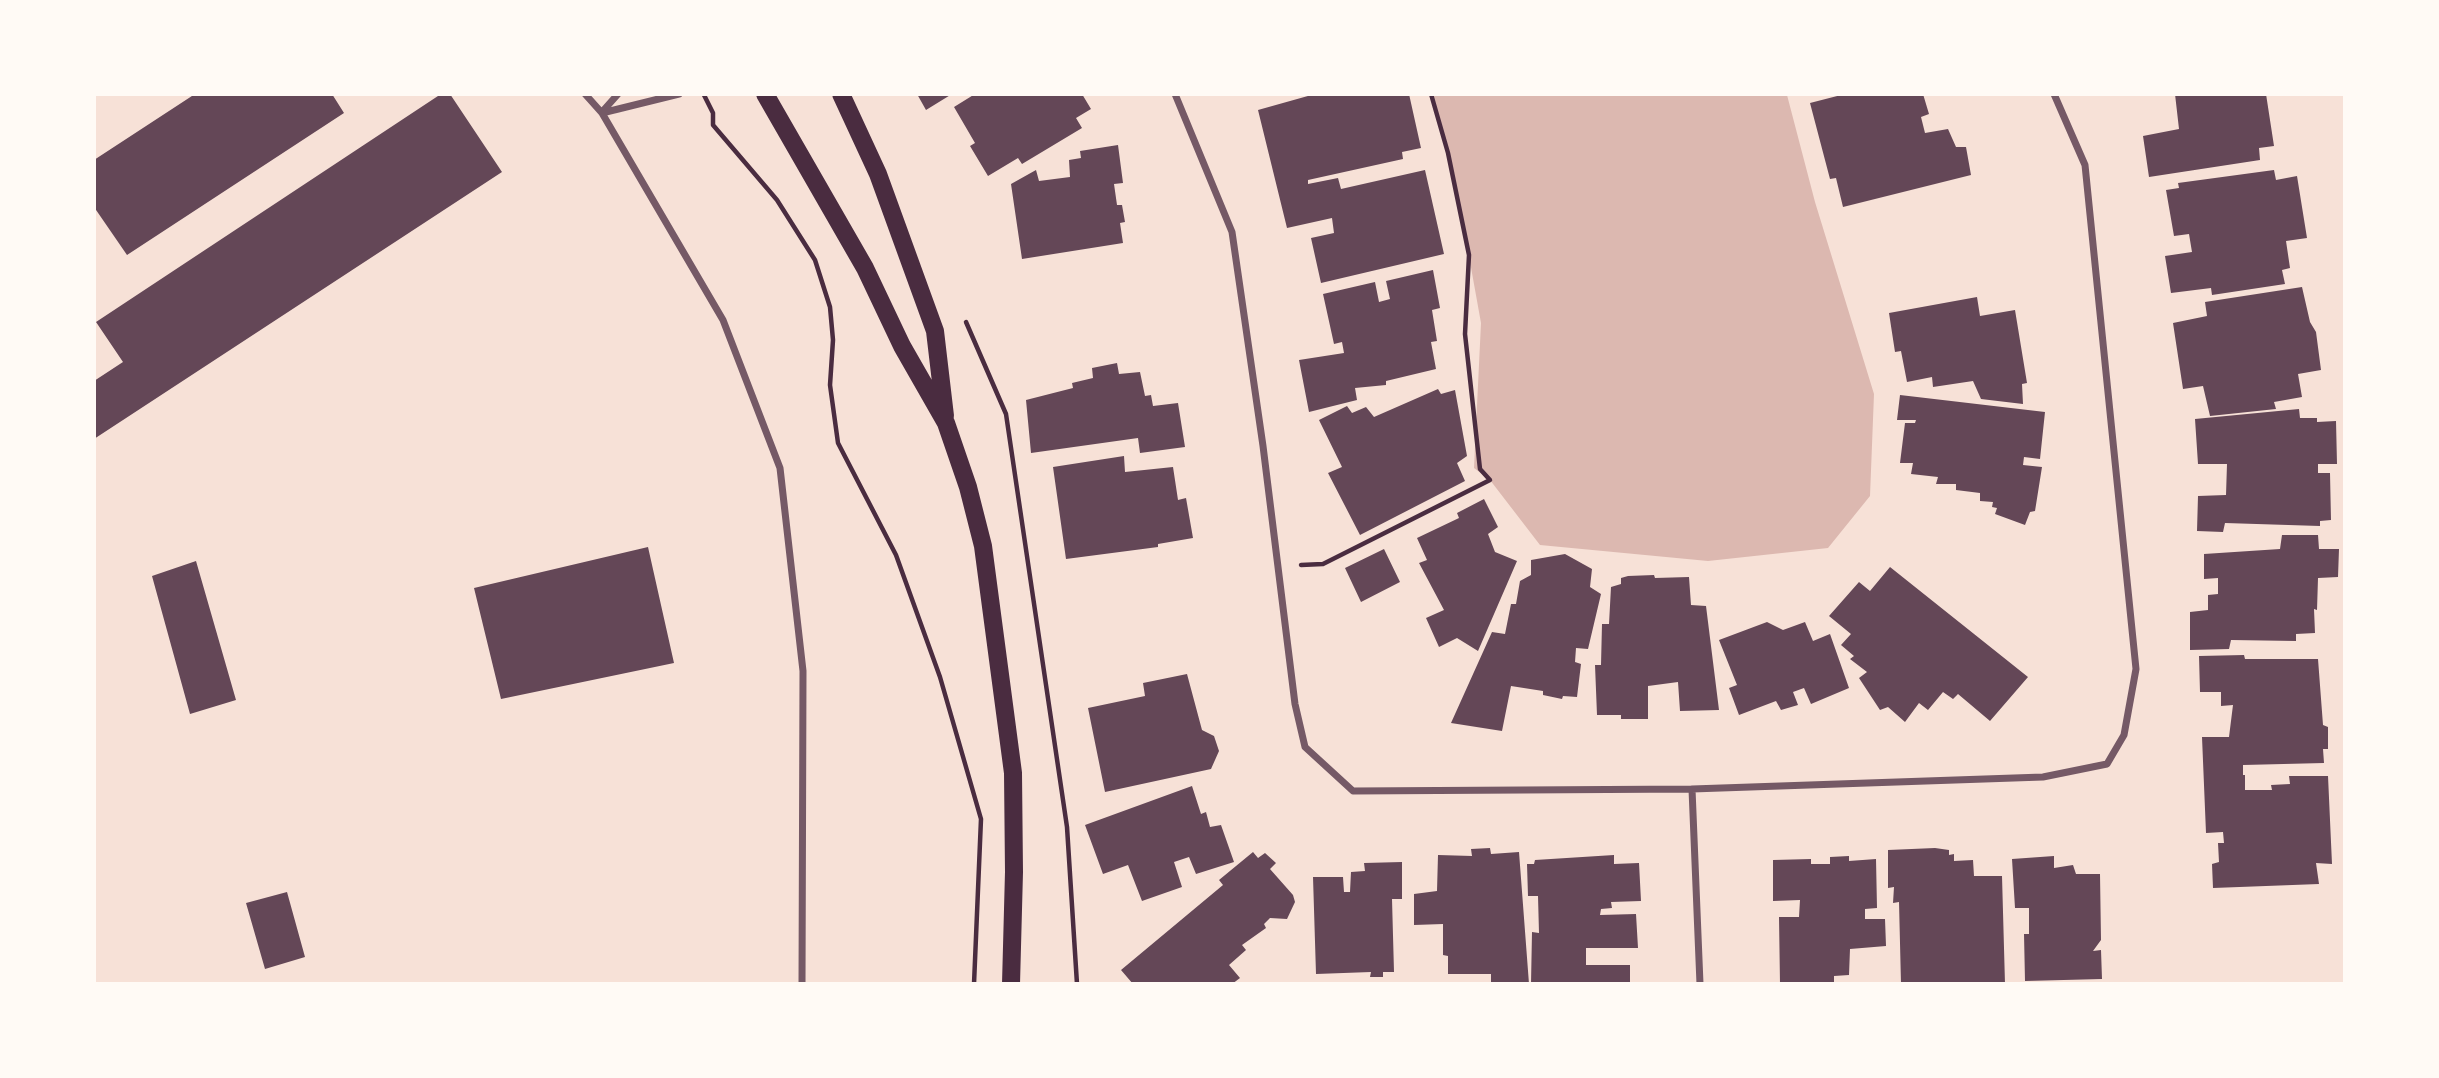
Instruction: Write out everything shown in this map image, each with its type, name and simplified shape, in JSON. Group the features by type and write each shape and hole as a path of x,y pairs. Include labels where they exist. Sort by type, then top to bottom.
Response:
{"main road":[{"path":"765,94 865,268 902,346 946,423 968,487 983,545 1013,773 1011,984"},
{"path":"841,94 878,174 935,331 946,423"}],"street":[{"path":"585,94 602,113 723,320 780,468 803,671 802,984"},
{"path":"602,113 618,94"},
{"path":"602,113 679,94"},
{"path":"1175,94 1232,232 1295,704 1305,747 1353,791 1692,789 2043,777 2107,764 2124,735 2136,669 2085,165 2054,94"},
{"path":"1692,789 1700,984"}],"path":[{"path":"703,94 713,113 713,125 777,200 815,260 830,307 833,340 830,386 838,443 896,555 940,677 981,819 974,984"},
{"path":"1278,567 1322,564 1490,480 1479,469 1465,334 1469,255 1448,153 1431,94"}],"shaded area":[{"path":"1431,95 1787,95 1815,202 1874,394 1870,496 1828,548 1708,561 1540,545 1490,480 1474,468 1481,323 1454,173"}],"building":[{"path":"195,94 332,94 344,113 127,255 94,207 94,160"},
{"path":"441,94 450,94 502,172 94,439 94,381 123,362 96,322"},
{"path":"917,94 952,94 926,110"},
{"path":"975,94 1082,94 1091,109 1076,118 1082,128 1022,164 1018,158 988,176 970,146 975,143 954,107"},
{"path":"1315,94 1409,94 1421,148 1402,152 1403,159 1308,180 1308,184 1338,178 1341,189 1425,170 1444,254 1321,283 1311,238 1334,233 1332,218 1287,228 1258,110"},
{"path":"1845,94 1923,94 1929,114 1921,117 1925,133 1948,129 1956,147 1966,147 1971,175 1843,207 1836,178 1830,179 1810,103"},
{"path":"2175,94 2266,94 2274,146 2259,148 2260,160 2149,177 2143,136 2179,129"},
{"path":"1118,145 1123,183 1114,184 1117,205 1122,205 1125,222 1120,223 1123,243 1022,259 1011,184 1036,170 1039,181 1070,177 1069,160 1081,158 1080,151"},
{"path":"2274,170 2276,180 2297,176 2307,238 2286,241 2290,268 2282,270 2285,284 2212,295 2211,288 2171,293 2165,256 2192,252 2189,234 2174,236 2166,190 2179,188 2178,183"},
{"path":"1433,270 1440,308 1432,310 1437,341 1431,342 1436,369 1386,381 1386,385 1355,388 1357,400 1309,412 1299,360 1344,353 1342,342 1334,344 1323,294 1375,282 1379,302 1390,299 1386,281"},
{"path":"2302,287 2310,322 2316,332 2321,370 2298,374 2302,397 2274,402 2276,409 2210,416 2203,386 2183,389 2173,323 2207,316 2205,302"},
{"path":"1977,297 1980,316 2015,310 2027,383 2022,384 2023,404 1981,399 1973,381 1933,387 1932,377 1907,382 1901,351 1895,352 1889,313"},
{"path":"1117,363 1119,374 1140,372 1145,396 1151,395 1153,406 1178,403 1185,447 1140,453 1138,438 1031,453 1026,400 1073,388 1072,383 1093,378 1092,368"},
{"path":"1438,389 1441,394 1455,390 1467,456 1457,463 1465,481 1360,535 1328,473 1342,467 1319,420 1347,406 1352,413 1366,407 1374,417"},
{"path":"1900,395 2045,412 2040,459 2024,457 2023,465 2042,467 2035,511 2030,512 2025,525 1995,514 1997,508 1992,507 1993,502 1980,501 1980,493 1956,490 1956,484 1936,484 1938,477 1911,474 1913,463 1900,463 1905,423 1915,423 1916,420 1897,420"},
{"path":"2299,409 2300,418 2317,418 2317,422 2336,421 2337,464 2318,464 2318,473 2330,473 2331,520 2320,521 2320,526 2225,523 2223,532 2197,531 2198,496 2226,495 2227,464 2198,464 2195,419"},
{"path":"1124,456 1125,472 1173,467 1178,500 1186,498 1193,538 1158,544 1158,547 1066,559 1053,467"},
{"path":"1484,499 1498,527 1488,534 1495,552 1517,561 1478,651 1457,638 1439,647 1426,618 1444,610 1419,563 1427,560 1417,538 1459,518 1457,513"},
{"path":"2282,535 2318,535 2319,549 2339,549 2338,577 2318,578 2317,610 2314,609 2315,633 2296,634 2296,641 2231,640 2229,649 2190,650 2190,612 2208,610 2208,595 2218,594 2218,578 2204,579 2204,554 2280,549"},
{"path":"648,547 674,663 501,699 474,588"},
{"path":"1384,549 1400,582 1361,602 1345,568"},
{"path":"1565,554 1592,569 1590,587 1601,594 1588,649 1576,648 1575,662 1581,664 1577,697 1563,696 1562,699 1543,695 1543,691 1511,686 1502,731 1451,723 1492,632 1505,634 1511,604 1516,604 1520,581 1531,575 1531,560"},
{"path":"196,561 236,700 190,714 152,576"},
{"path":"1890,567 2028,677 1990,721 1958,694 1953,699 1943,692 1928,710 1919,703 1905,722 1888,707 1880,710 1859,678 1867,672 1850,659 1854,656 1841,645 1851,634 1829,616 1859,582 1870,591"},
{"path":"1654,575 1655,578 1689,577 1691,605 1706,606 1719,710 1680,711 1678,682 1648,686 1648,719 1621,719 1621,715 1597,715 1595,665 1601,665 1602,624 1609,624 1611,587 1621,584 1621,578 1628,576"},
{"path":"1767,622 1783,630 1805,622 1813,641 1830,634 1849,688 1811,704 1804,688 1793,692 1798,705 1781,710 1776,701 1739,715 1729,688 1737,685 1719,640"},
{"path":"2244,655 2245,659 2318,659 2323,725 2328,727 2328,749 2323,749 2324,763 2243,765 2243,775 2245,790 2272,790 2271,785 2290,784 2289,776 2328,776 2332,864 2316,863 2319,884 2213,888 2212,864 2219,862 2218,843 2224,843 2223,832 2206,833 2202,737 2229,737 2233,705 2221,706 2221,692 2200,692 2199,656"},
{"path":"1187,674 1202,730 1214,736 1219,751 1211,769 1105,792 1088,708 1145,696 1143,683"},
{"path":"1192,786 1201,814 1206,812 1210,827 1221,825 1234,862 1196,874 1189,857 1174,862 1182,887 1142,901 1128,865 1103,874 1085,825"},
{"path":"1490,848 1491,854 1519,852 1529,984 1491,984 1491,974 1448,974 1448,956 1443,955 1443,924 1414,925 1414,894 1437,891 1438,855 1472,856 1471,849"},
{"path":"1888,850 1949,850 1949,855 1954,854 1954,861 1973,860 1974,876 2002,876 2005,984 1901,984 1899,902 1893,903 1894,887 1888,888"},
{"path":"1253,852 1258,858 1265,853 1276,863 1270,869 1293,895 1295,902 1287,919 1270,918 1264,924 1266,928 1242,945 1246,950 1229,965 1240,978 1232,984 1133,984 1121,970 1223,885 1219,880"},
{"path":"1614,855 1614,864 1639,863 1641,901 1611,902 1612,908 1601,909 1600,915 1636,914 1638,948 1586,948 1586,965 1630,965 1630,984 1531,984 1532,932 1539,933 1538,896 1528,896 1527,864 1534,864 1535,860"},
{"path":"1849,856 1849,861 1876,859 1877,908 1865,909 1865,919 1885,919 1886,946 1850,949 1849,975 1834,976 1834,984 1780,984 1779,917 1799,917 1800,900 1773,901 1773,860 1811,859 1811,864 1830,864 1830,857"},
{"path":"2054,856 2054,868 2073,865 2076,874 2100,874 2101,940 2093,951 2101,950 2102,979 2025,981 2024,934 2029,934 2029,908 2015,908 2012,859"},
{"path":"1402,862 1402,899 1392,899 1394,972 1383,972 1383,977 1370,977 1371,972 1316,974 1313,877 1343,877 1344,892 1350,892 1351,872 1365,871 1364,863"},
{"path":"287,892 305,957 265,969 246,903"}]}
